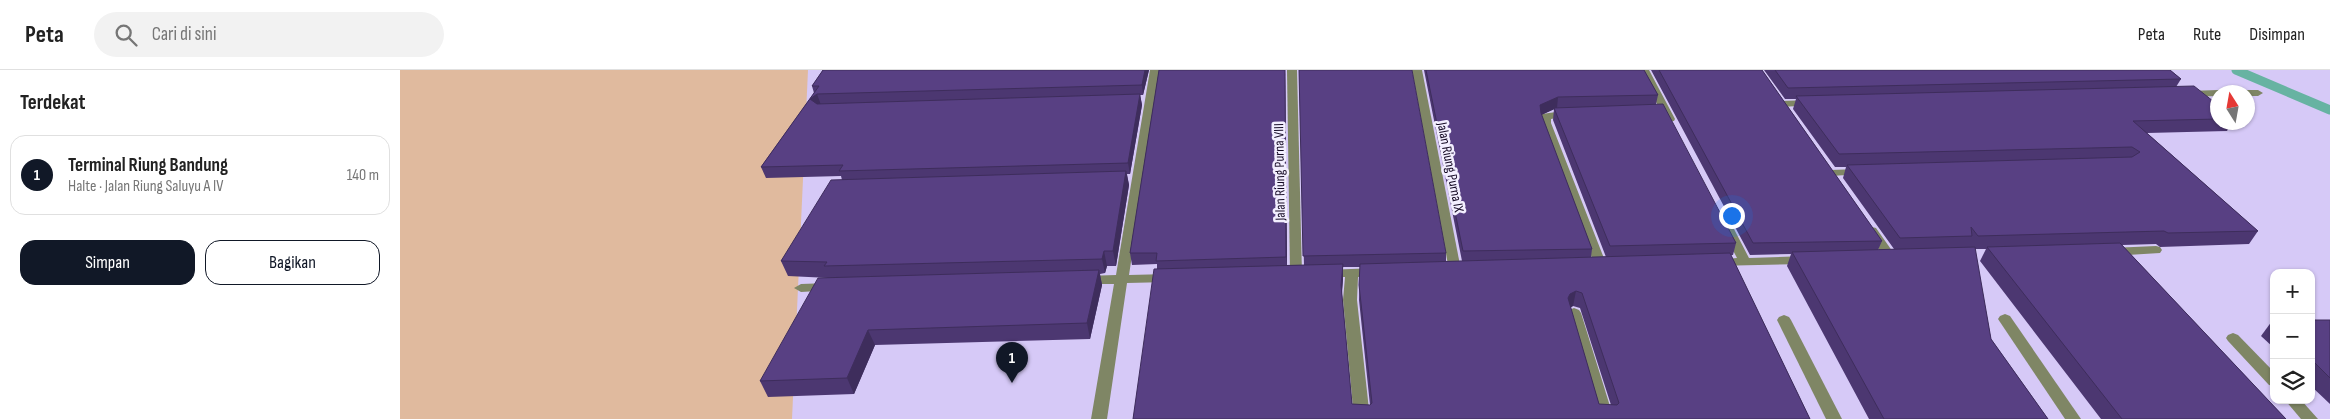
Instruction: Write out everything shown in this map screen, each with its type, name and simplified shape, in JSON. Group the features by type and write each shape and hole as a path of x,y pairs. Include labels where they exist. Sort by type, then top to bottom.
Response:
{"street":[{"path":"1100,414 1121,280 1132,179 1145,100 1155,70"},
{"name":"Jalan Riung Purna VIII","path":"1292,70 1300,274 1352,276"},
{"name":"Jalan Riung Purna IX","path":"1417,70 1456,270"},
{"path":"1644,70 1661,111 1674,127"},
{"path":"2178,94 2210,94"},
{"path":"1792,119 1778,100 1820,103"},
{"path":"1577,113 1550,114 1546,116 1546,123 1606,266 1583,266"},
{"path":"1830,173 1870,172"},
{"path":"1863,219 1896,258 1872,258"},
{"path":"1723,220 1745,262"},
{"path":"2097,252 2156,250"},
{"path":"1706,263 1823,260"},
{"path":"1362,419 1350,300 1352,276 1390,272"},
{"path":"1071,281 1179,278"},
{"path":"801,288 841,286"},
{"path":"1574,313 1606,419"},
{"path":"2004,319 2073,419"},
{"path":"1784,320 1834,419"},
{"path":"2233,338 2270,377"},
{"path":"2296,404 2310,419"}],"shaded area":[{"path":"400,70 808,70 792,419 400,419"}],"building":[{"path":"823,70 1145,70 1142,85 817,94 810,99 817,104 1140,94 1128,163 839,171 843,165 761,167 819,86 812,86"},
{"path":"1159,70 1285,70 1286,257 1156,261 1157,253 1130,253"},
{"path":"1299,70 1412,70 1446,253 1303,256"},
{"path":"1426,70 1644,70 1658,95 1558,97 1540,105 1541,113 1592,249 1463,251"},
{"path":"1659,70 1762,70 1882,241 1753,243"},
{"path":"1775,70 2170,70 2181,79 1788,88"},
{"path":"2194,86 2210,99 2210,119 2133,121 2258,231 2168,233 2164,231 1978,236 1971,227 1972,236 1900,238 1847,165 2132,157 2140,152 2132,147 1839,154 1796,96"},
{"path":"1663,104 1736,243 1610,246 1554,108"},
{"path":"1126,171 1113,251 1104,251 1102,259 824,266 827,262 781,261 831,180"},
{"path":"2120,243 2286,419 2122,419 1987,247"},
{"path":"1975,247 1991,339 2048,419 1884,419 1792,252"},
{"path":"1730,253 1810,419 1133,419 1154,269 1343,264 1341,285 1352,404 1370,405 1372,403 1359,285 1360,264","holes":["1576,291 1582,293 1619,403 1617,405 1599,404 1568,298 1570,294"]},
{"path":"1099,270 1087,323 868,330 847,378 760,381 818,278"},
{"path":"2315,320 2330,320 2330,378 2315,363"}],"waterway":[{"path":"2236,70 2330,110"}],"place":[{"name":"Terminal Riung Bandung","path":"1012,383"}]}
